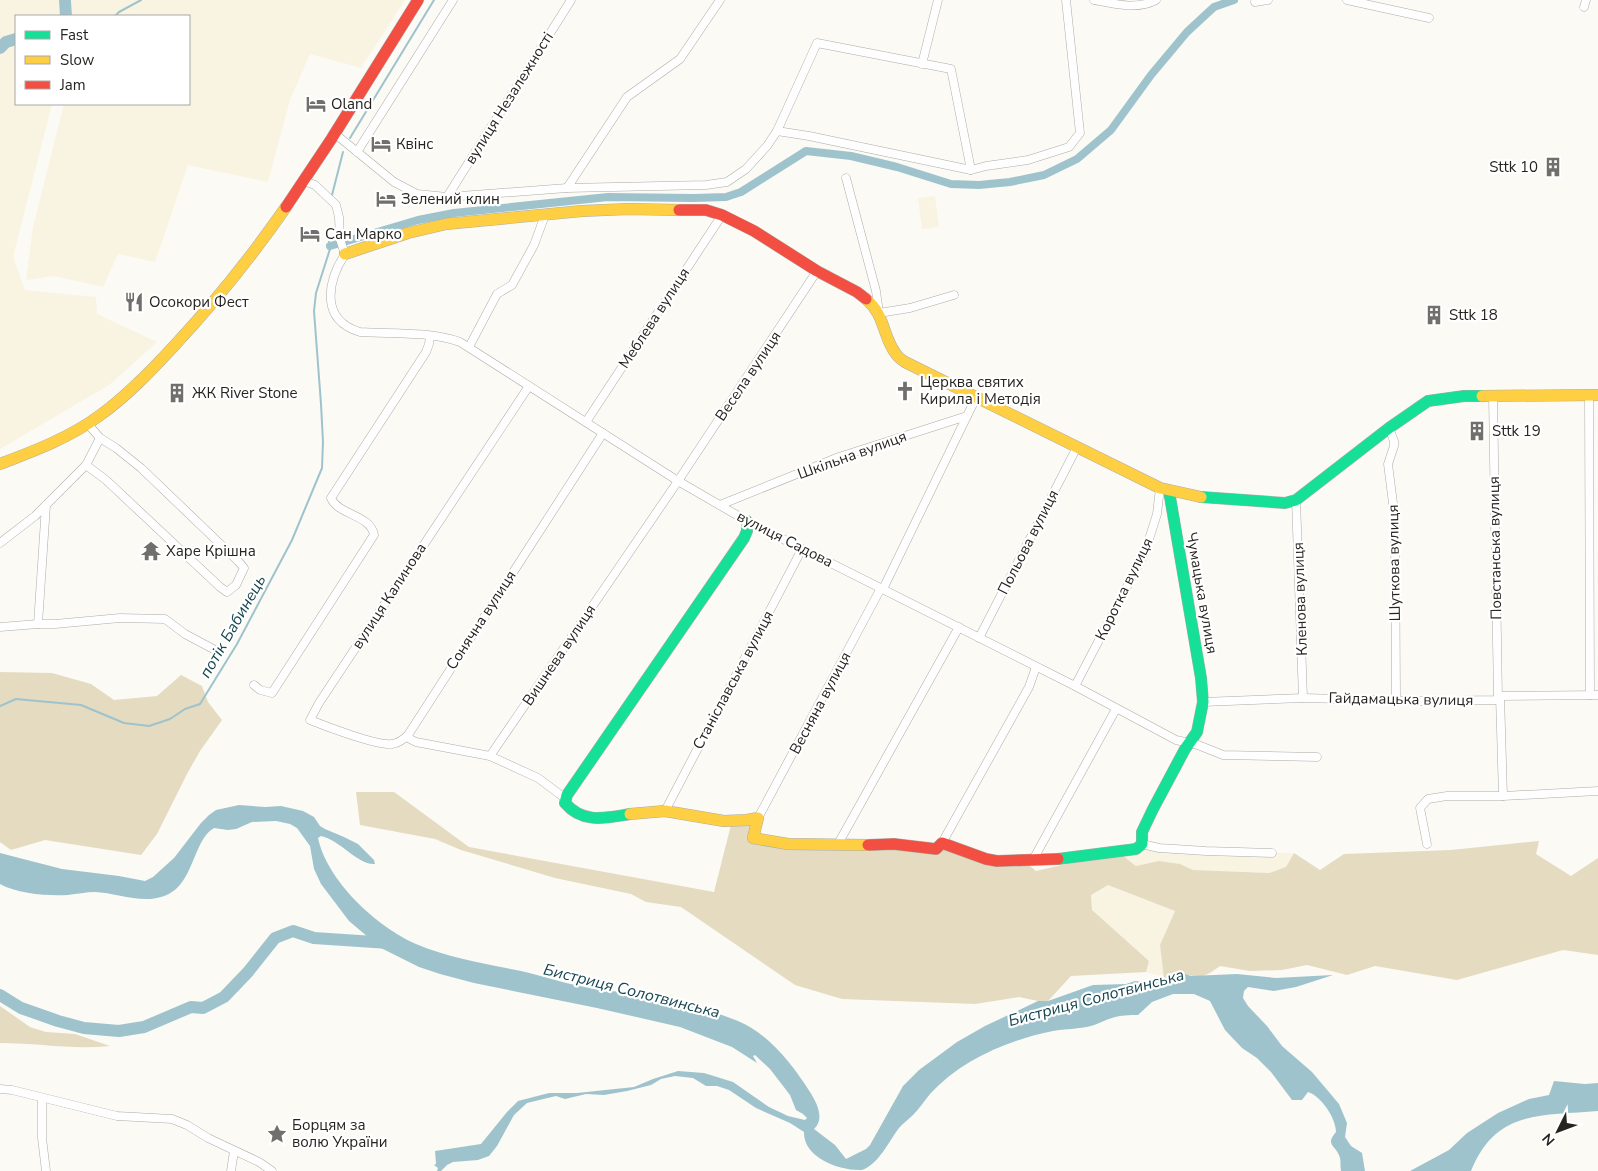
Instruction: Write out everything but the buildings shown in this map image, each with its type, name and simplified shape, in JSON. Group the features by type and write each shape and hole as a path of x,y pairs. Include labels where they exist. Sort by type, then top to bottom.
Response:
{"street":[{"path":"0,464 47,446 87,423 132,390 186,334 232,280 304,182 418,0"},
{"path":"357,152 453,0"},
{"name":"вулиця Незалежності","path":"447,197 571,0"},
{"path":"566,188 627,97 680,59 720,0"},
{"path":"922,64 938,0"},
{"path":"777,131 970,170 1028,160 1069,147 1080,133 1066,0"},
{"path":"1094,0 1114,4 1143,5 1156,0"},
{"path":"1255,2 1268,0"},
{"path":"1347,0 1428,18"},
{"path":"334,133 394,182 417,194 447,197 566,188 727,182 746,169 767,146 777,131 817,43 950,69 970,170"},
{"path":"846,178 876,291 879,313 896,354 905,362 976,398 1164,489 1197,497 1285,503 1296,500 1389,428 1428,401 1457,397 1594,395 1594,695"},
{"path":"304,182 315,185 336,205 339,216 340,239 344,251 446,224 582,211 628,209 706,210 722,215 754,231 817,271 857,292 872,304 879,313"},
{"path":"469,347 497,294 512,285 534,245 545,215"},
{"name":"Меблева вулиця","path":"586,422 722,215"},
{"name":"вулиця Садова","path":"344,251 337,266 330,293 332,307 338,321 351,330 447,338 469,347 678,480 747,521 1075,686 1176,740 1223,755 1317,757"},
{"name":"Весела вулиця","path":"678,480 817,271"},
{"path":"879,313 910,308 954,295"},
{"path":"254,685 260,690 272,693 374,535 372,528 336,504 332,498 426,352 430,336"},
{"name":"вулиця Калинова","path":"408,735 400,742 390,745 363,739 310,720 319,703 529,386"},
{"name":"Повстанська вулиця","path":"1492,396 1503,796"},
{"path":"967,416 976,398"},
{"name":"Шкільна вулиця","path":"720,505 839,457 967,416"},
{"name":"Весняна вулиця","path":"758,818 882,589 967,416"},
{"path":"86,465 106,480 220,587 227,592 236,585 244,568 238,561 141,468 100,438 87,423"},
{"name":"Шуткова вулиця","path":"1389,428 1394,441 1388,464 1395,519 1396,700"},
{"name":"Сонячна вулиця","path":"408,735 603,433"},
{"path":"0,544 35,516 86,465 100,438"},
{"name":"Польова вулиця","path":"980,638 1077,447"},
{"name":"Вишнева вулиця","path":"490,756 678,480"},
{"name":"Коротка вулиця","path":"1075,686 1145,552 1164,489"},
{"name":"Чумацька вулиця","path":"1142,844 1142,832 1153,809 1189,743 1195,738 1203,702 1190,603 1164,489"},
{"name":"Кленова вулиця","path":"1296,500 1303,698"},
{"path":"38,624 46,505"},
{"path":"747,521 747,531 744,538 567,795 565,803 568,809 579,814 601,819 636,813 657,814 665,811 732,821 748,821 758,818"},
{"name":"Станіславська вулиця","path":"665,811 802,549"},
{"path":"0,627 120,618 166,619 185,634 215,650"},
{"path":"838,844 959,627"},
{"path":"758,818 753,838 788,844 838,844 854,846 894,844 936,849 942,843 1029,687 1036,667"},
{"name":"Гайдамацька вулиця","path":"1203,702 1303,698 1396,700 1594,695"},
{"path":"1034,858 1116,709"},
{"path":"408,735 410,740 416,742 490,756 538,778 562,796 567,795"},
{"path":"1427,844 1420,808 1428,799 1446,796 1503,796 1598,791"},
{"path":"942,843 986,859 1024,861 1034,858 1071,858 1118,852 1136,849 1142,844 1159,848 1197,851 1272,853"},
{"path":"0,1090 12,1090 117,1116 172,1119 259,1162 272,1171"},
{"path":"42,1098 42,1130 46,1171"},
{"path":"232,1171 234,1151"}],"shaded area":[{"path":"0,0 62,0 62,15 15,15 15,105 52,105 13,257 25,290 96,297 97,314 157,342 109,385 0,449"},
{"path":"72,0 405,0 361,68 310,54 290,100 268,182 188,165 155,262 118,254 103,287 54,276 26,280 33,227 64,105 190,105 190,15 72,15"},
{"path":"935,196 939,227 922,229 918,198"},
{"path":"0,672 52,673 91,684 114,700 157,696 181,675 202,686 208,702 222,720 200,751 157,834 141,855 45,840 11,850 0,842"},
{"path":"356,792 394,792 469,847 714,892 732,821 758,818 753,838 909,845 942,843 986,859 1024,861 1036,871 1118,852 1136,866 1159,861 1180,864 1193,870 1269,873 1286,867 1294,853 1320,870 1344,854 1451,850 1539,841 1536,854 1571,876 1598,858 1598,955 1563,950 1457,980 1375,966 1347,975 1307,965 1282,970 1250,971 1220,966 1210,973 1201,976 1192,976 1180,972 1164,979 1160,945 1175,911 1108,885 1091,895 1092,910 1149,961 1146,972 1071,976 1048,1001 1019,997 975,1004 842,999 795,985 681,907 646,902 631,894 555,878 461,850 435,839 360,825"},
{"path":"1142,844 1294,853 1286,867 1269,873 1193,870 1180,864 1159,861 1136,866 1118,852"},
{"path":"1108,885 1175,911 1160,945 1164,977 1146,972 1149,961 1092,910 1091,895"},
{"path":"0,1006 30,1027 46,1032 75,1034 110,1046 82,1047 0,1043"}],"water":[{"path":"239,805 281,806 303,811 314,817 320,826 325,829 358,844 374,860 375,864 362,861 328,838 321,836 318,838 323,854 332,870 356,901 386,926 416,944 454,957 576,985 663,997 721,1015 749,1027 770,1042 796,1071 810,1092 819,1111 819,1121 814,1129 835,1145 846,1159 870,1145 903,1086 919,1070 957,1042 985,1026 1038,1001 1048,1001 1093,985 1126,984 1135,981 1155,983 1180,972 1191,976 1237,974 1276,978 1333,975 1296,987 1274,991 1248,987 1244,991 1243,998 1282,1046 1312,1072 1339,1104 1347,1123 1345,1137 1351,1146 1362,1153 1365,1171 1341,1171 1340,1158 1331,1143 1336,1132 1335,1126 1331,1114 1318,1098 1308,1092 1302,1100 1292,1100 1271,1072 1257,1058 1242,1048 1225,1030 1210,1001 1194,994 1173,994 1152,1002 1138,1015 1119,1016 1091,1026 1036,1035 1002,1046 971,1061 942,1082 930,1094 915,1113 899,1128 879,1158 862,1170 843,1168 824,1161 809,1149 805,1141 804,1132 790,1123 756,1108 729,1090 717,1086 706,1086 693,1078 675,1076 627,1091 604,1095 586,1094 565,1099 556,1096 527,1103 514,1115 497,1146 489,1156 478,1160 453,1162 441,1171 437,1171 438,1168 434,1165 436,1164 435,1151 481,1144 518,1101 549,1093 577,1093 634,1087 678,1071 704,1073 733,1082 769,1107 788,1116 805,1120 807,1118 796,1110 790,1095 770,1069 755,1055 753,1056 757,1063 732,1047 680,1027 440,974 419,967 381,948 349,921 321,884 314,869 310,846 297,828 290,824 276,821 252,822 236,829 214,828 203,839 182,882 167,895 157,898 136,898 95,892 42,895 15,890 0,884 0,853 62,869 145,881 153,877 174,858 209,815 216,810"},
{"path":"1554,1081 1585,1084 1598,1083 1598,1111 1540,1116 1507,1126 1494,1136 1481,1151 1471,1171 1410,1171 1449,1150 1467,1133 1498,1113 1529,1099 1549,1095"}],"waterway":[{"path":"65,0 66,15"},
{"path":"116,15 141,0"},
{"name":"потік Бабинець","path":"350,138 434,0"},
{"path":"330,246 418,220 454,213 608,197 726,197 741,192 806,151 851,156 897,167 951,184 979,185 1010,182 1044,175 1077,159 1111,130 1151,75 1187,32 1214,7 1234,0"},
{"path":"0,48 6,42 15,39"},
{"name":"потік Бабинець","path":"332,195 343,152"},
{"name":"потік Бабинець","path":"0,706 16,699 81,705 124,723 149,726 170,719 185,709 200,704 237,644 292,540 322,468 323,442 314,311 316,293 330,249 329,240"},
{"name":"Бистриця Солотвинська","path":"0,995 21,1008 58,1021 84,1028 119,1031 144,1027 191,1007 203,1008 224,997 248,972 275,938 293,931 314,938 389,943"}],"traffic: fast":[{"path":"1201,497 1285,503 1296,500 1389,428 1428,401 1464,396 1482,396"},
{"path":"1058,859 1136,849 1142,844 1142,832 1153,809 1185,749 1197,732 1203,702 1201,678 1169,491"},
{"path":"630,814 603,818 587,817 572,810 565,803 567,795 744,538 747,531 747,521"}],"traffic: slow":[{"path":"0,464 76,431 99,416 129,392 148,374 218,296 286,207"},
{"path":"345,254 408,233 446,224 582,211 628,209 679,210"},
{"path":"866,299 881,319 892,347 905,362 1160,488 1201,497"},
{"path":"1482,396 1598,395"},
{"path":"630,814 665,811 724,821 758,818 753,838 788,844 868,845"}],"traffic: jam":[{"path":"286,207 332,138 418,0"},
{"path":"679,210 706,210 722,215 754,231 866,299"},
{"path":"868,845 894,844 936,849 942,843 986,859 997,861 1058,859"}],"place":[{"name":"Oland","path":"316,104"},
{"name":"Квінс","path":"381,144"},
{"name":"Sttk 10","path":"1553,167"},
{"name":"Зелений клин","path":"386,199"},
{"name":"Сан Марко","path":"310,234"},
{"name":"Осокори Фест","path":"134,302"},
{"name":"Sttk 18","path":"1434,315"},
{"name":"Церква святих Кирила і Методія","path":"905,391"},
{"name":"ЖК River Stone","path":"177,393"},
{"name":"Sttk 19","path":"1477,431"},
{"name":"Харе Крішна","path":"151,551"},
{"name":"Борцям за волю України","path":"277,1134"}]}
